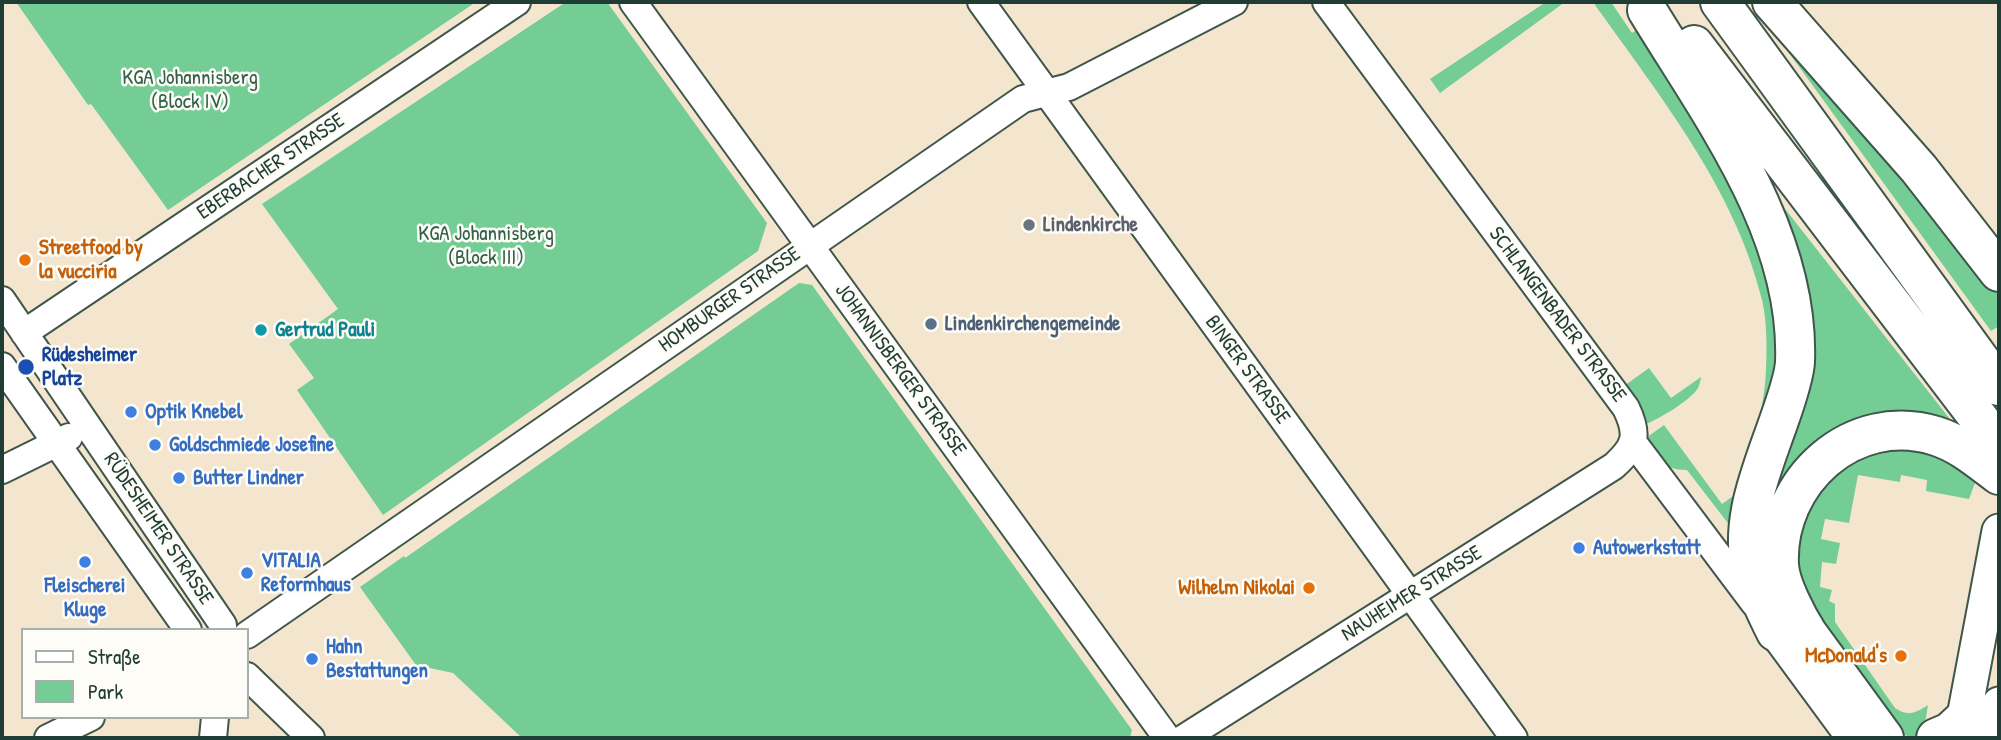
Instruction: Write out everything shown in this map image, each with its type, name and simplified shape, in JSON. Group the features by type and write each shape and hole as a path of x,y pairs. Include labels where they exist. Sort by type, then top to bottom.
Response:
{"highway":[{"path":"1720,2 1983,384 1999,445"},
{"path":"1772,2 1984,243 1999,272"},
{"path":"1654,6 1983,384"},
{"path":"1654,6 1758,199 1775,239 1788,285 1795,365 1780,418 1753,493 1747,537 1752,575 1776,632"},
{"path":"1878,737 1797,617 1779,568 1780,540 1794,499 1820,462 1850,442 1899,430 1934,435 1961,446 1999,475"}],"main road":[{"path":"1963,733 1999,531"},
{"path":"1776,632 1878,737"},
{"path":"1963,733 1999,704"}],"street":[{"name":"EBERBACHER STRASSE","path":"24,333 517,2"},
{"name":"JOHANNISBERGER STRASSE","path":"633,2 1167,738"},
{"name":"BINGER STRASSE","path":"981,2 1514,738"},
{"name":"HOMBURGER STRASSE","path":"248,634 1023,99 1069,87 1234,2"},
{"name":"SCHLANGENBADER STRASSE","path":"1326,2 1626,408 1635,432 1633,442 1776,632"},
{"name":"RÜDESHEIMER STRASSE","path":"2,300 223,628"},
{"name":"RÜDESHEIMER STRASSE","path":"2,366 187,628"},
{"path":"2,470 90,429"},
{"name":"NAUHEIMER STRASSE","path":"1184,738 1614,466 1626,455 1633,442"},
{"path":"248,677 311,738"},
{"path":"48,738 87,719"},
{"path":"213,738 215,719"}],"green space":[{"name":"KGA Johannisberg (Block IV)","path":"16,2 476,2 168,210 91,104 88,105"},
{"name":"KGA Johannisberg (Block III)","path":"566,2 607,2 767,223 758,251 383,515 297,390 314,378 289,344 338,309 262,204"},
{"path":"1546,2 1565,2 1440,93 1430,79"},
{"path":"1593,2 1611,2 1632,33 1644,25 1702,117 1785,307 1745,566 1726,545 1737,535 1687,470 1671,468 1662,462 1646,438 1664,425 1722,504 1743,489 1765,384 1766,334 1762,300 1750,259 1714,181 1668,107"},
{"path":"1752,2 1756,2 1999,287 1999,326 1991,331"},
{"path":"1764,189 1782,205 1953,423 1878,420 1775,520 1769,479 1786,419"},
{"path":"799,283 812,285 1132,730 1130,738 522,738 453,673 416,665 360,587"},
{"path":"1649,368 1671,398 1701,377 1698,388 1689,398 1646,424 1641,409 1624,386"},
{"path":"1895,441 1979,472 1969,499 1926,491 1927,480 1901,475 1900,482 1858,475 1849,523 1825,519 1821,539 1840,543 1836,564 1822,562 1820,587 1832,590 1829,601 1835,604 1835,622 1895,708 1912,713 1928,705 1923,736 1911,737 1897,733 1800,595 1794,532 1831,467"}],"place":[{"name":"Lindenkirche","path":"1029,225"},
{"name":"Streetfood by la vucciria","path":"25,260"},
{"name":"Lindenkirchengemeinde","path":"931,324"},
{"name":"Gertrud Pauli","path":"261,330"},
{"name":"Rüdesheimer Platz","path":"26,367"},
{"name":"Optik Knebel","path":"131,412"},
{"name":"Goldschmiede Josefine","path":"155,445"},
{"name":"Butter Lindner","path":"179,478"},
{"name":"Autowerkstatt","path":"1579,548"},
{"name":"Fleischerei Kluge","path":"85,562"},
{"name":"VITALIA Reformhaus","path":"247,573"},
{"name":"Wilhelm Nikolai","path":"1309,588"},
{"name":"McDonald's","path":"1901,656"},
{"name":"Hahn Bestattungen","path":"312,659"}]}
